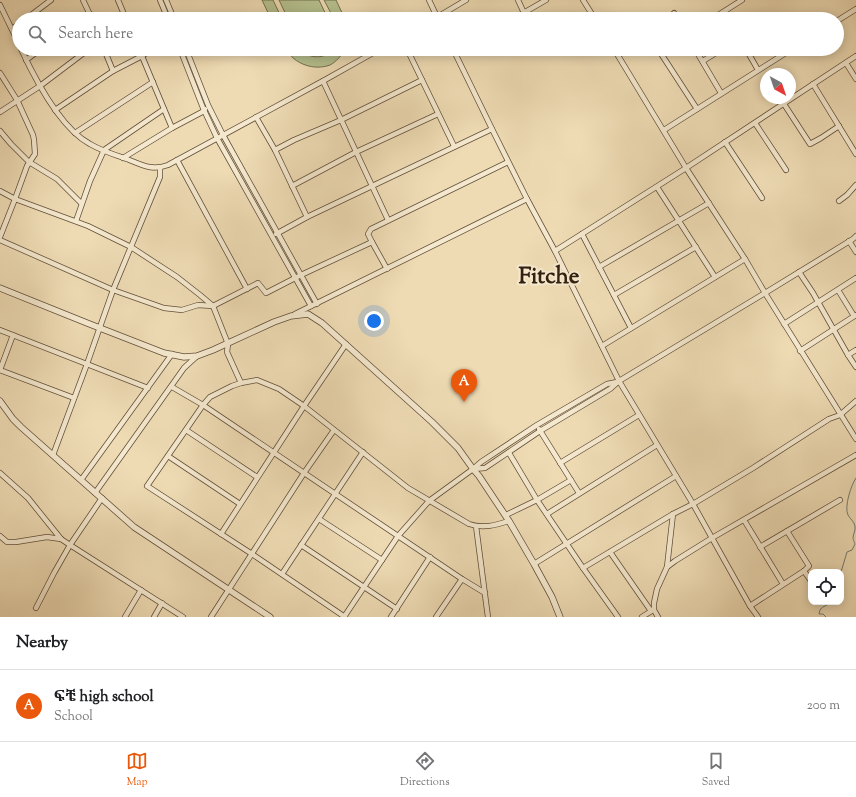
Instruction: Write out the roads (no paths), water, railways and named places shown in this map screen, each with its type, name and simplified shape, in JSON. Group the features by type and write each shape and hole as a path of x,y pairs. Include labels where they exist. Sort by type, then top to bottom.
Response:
{"street":[{"path":"35,12 51,0"},
{"path":"84,0 89,12"},
{"path":"118,0 123,12"},
{"path":"160,0 165,12"},
{"path":"166,0 171,12"},
{"path":"428,0 433,12"},
{"path":"446,12 466,0"},
{"path":"518,0 524,12"},
{"path":"526,12 546,0"},
{"path":"583,0 591,12"},
{"path":"723,12 742,0"},
{"path":"0,5 12,30"},
{"path":"844,17 856,9"},
{"path":"24,56 55,110 75,133 90,144 152,168 160,168 177,160 368,56"},
{"path":"26,60 31,56"},
{"path":"0,112 40,86 80,56"},
{"path":"107,56 113,71"},
{"path":"55,110 113,71 142,56 172,128"},
{"path":"183,56 204,111 217,138 311,306"},
{"path":"189,56 208,105 223,135 317,304"},
{"path":"410,56 454,146"},
{"path":"456,56 508,162 555,251 619,381 693,504 750,606 758,617"},
{"path":"619,56 686,168 745,258 800,351 856,439"},
{"path":"663,56 697,109"},
{"path":"699,56 721,93"},
{"path":"703,62 712,56"},
{"path":"750,56 758,70"},
{"path":"664,130 781,56"},
{"path":"796,96 856,56"},
{"path":"846,63 856,79"},
{"path":"0,72 17,100 33,134 35,154 27,166 0,237"},
{"path":"275,150 294,140 341,120 422,80"},
{"path":"323,81 388,220"},
{"path":"75,133 153,82"},
{"path":"813,84 856,154"},
{"path":"555,251 784,104 810,144 839,126"},
{"path":"124,158 172,128 204,111 208,105"},
{"path":"76,221 81,203 104,150 164,109"},
{"path":"292,186 356,152 438,114"},
{"path":"256,117 275,150 307,217"},
{"path":"755,123 786,170"},
{"path":"272,236 307,217 492,129"},
{"path":"0,131 30,162 57,179 81,203"},
{"path":"725,142 762,198"},
{"path":"177,160 247,289"},
{"path":"386,269 368,234 371,229 508,162"},
{"path":"53,455 113,290 160,177 160,168"},
{"path":"839,201 856,185"},
{"path":"657,186 715,277"},
{"path":"0,191 15,199 88,226 131,247 177,277 213,306 228,344 227,352 241,383"},
{"path":"0,288 164,353 184,357 197,356 228,344 274,322 317,304 527,199"},
{"path":"600,267 709,203"},
{"path":"582,234 631,328"},
{"path":"472,469 485,468 540,431 610,389 619,381 856,236"},
{"path":"0,240 113,290 164,308 182,310 198,304 213,306 258,283 266,293 372,242"},
{"path":"849,241 856,252"},
{"path":"614,295 696,247"},
{"path":"602,346 745,258"},
{"path":"799,272 818,301 856,367"},
{"path":"784,324 856,278"},
{"path":"800,351 855,315 838,290"},
{"path":"291,316 308,314 322,323 458,448 506,515 552,597 560,617"},
{"path":"0,330 148,388"},
{"path":"13,335 0,370 74,398"},
{"path":"221,534 257,477 346,344"},
{"path":"848,355 856,350"},
{"path":"81,480 172,354"},
{"path":"95,493 172,387 184,368 197,356"},
{"path":"509,521 494,526 476,526 470,524 429,501 408,488 304,406 279,389 257,380 232,386 210,397 147,486 252,554 345,617 398,536 429,501 481,462 537,425 607,384 619,381"},
{"path":"172,387 203,405 430,558 485,593"},
{"path":"0,401 21,427 134,527 270,617"},
{"path":"583,568 753,468 829,419 840,415 856,401"},
{"path":"560,463 639,415"},
{"path":"537,425 579,493"},
{"path":"186,430 257,477"},
{"path":"211,617 304,473 334,430"},
{"path":"547,514 657,445"},
{"path":"282,574 363,452"},
{"path":"509,452 537,500 618,617"},
{"path":"667,567 712,538 856,455"},
{"path":"168,456 240,504"},
{"path":"0,473 28,498 61,538 182,616"},
{"path":"534,564 676,476"},
{"path":"506,515 537,500 571,480"},
{"path":"36,608 70,545 102,498"},
{"path":"760,546 840,500"},
{"path":"642,617 653,610 657,589 667,567 673,514"},
{"path":"319,519 382,560"},
{"path":"744,520 784,584"},
{"path":"476,526 488,617"},
{"path":"750,606 804,571 809,566 787,531"},
{"path":"0,536 6,542 61,538"},
{"path":"302,545 397,609"},
{"path":"610,552 658,617"},
{"path":"391,617 430,558"},
{"path":"804,571 808,576"},
{"path":"436,617 462,579"},
{"path":"125,617 141,590"},
{"path":"154,617 162,604"}],"waterway":[{"path":"842,569 847,552 852,550 855,544 853,538 855,526 848,515 847,502 856,478"},
{"path":"826,617 823,614 819,614 821,609 828,605"}],"place":[{"name":"ፍቼ high school","path":"464,402"}],"district":[{"name":"Fitche","path":"549,277"}]}
